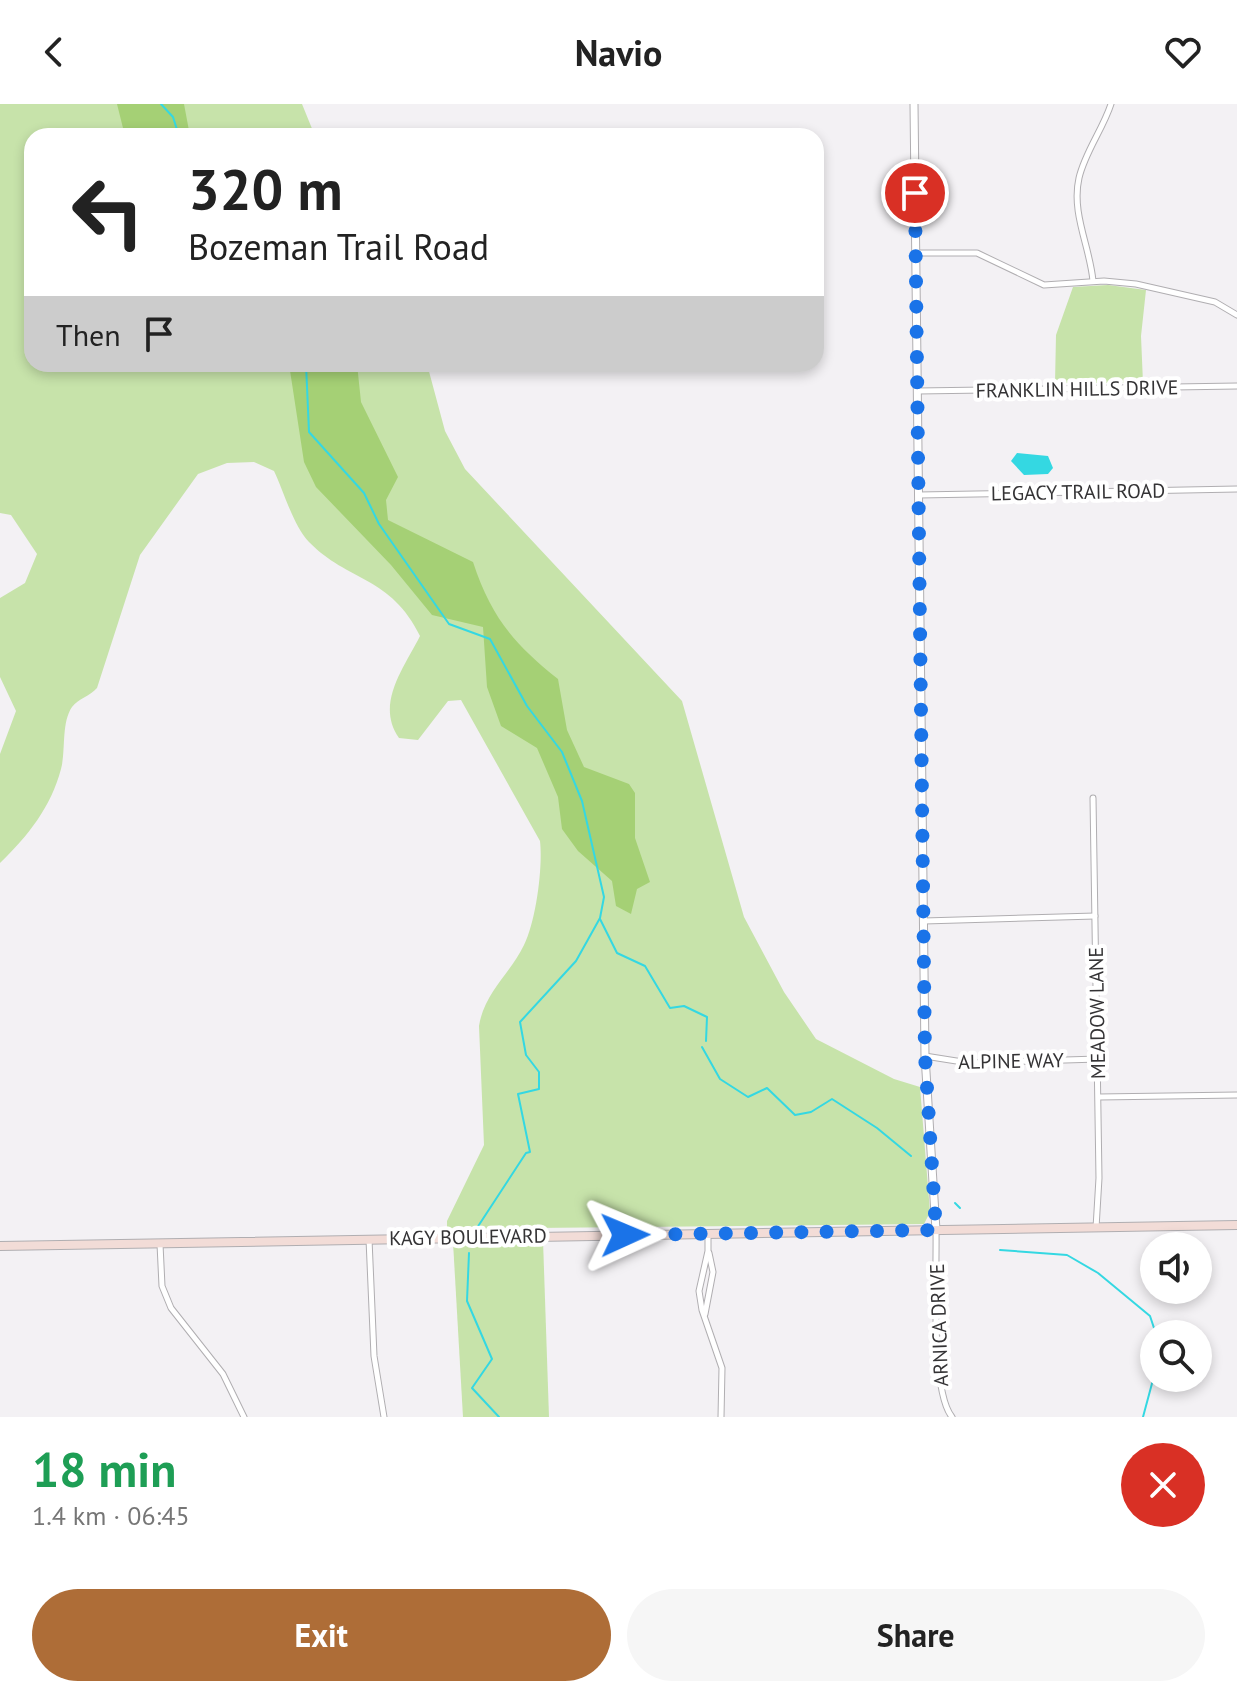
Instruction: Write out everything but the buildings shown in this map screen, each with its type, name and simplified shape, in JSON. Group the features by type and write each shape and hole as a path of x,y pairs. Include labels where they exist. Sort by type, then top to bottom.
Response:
{"main road":[{"name":"KAGY BOULEVARD","path":"0,1246 1237,1225"}],"street":[{"path":"914,104 925,1056 936,1230"},
{"path":"1093,281 1077,192 1081,171 1111,104"},
{"path":"916,253 966,252 987,255 1044,285 1093,281 1136,284 1203,298 1237,315"},
{"name":"FRANKLIN HILLS DRIVE","path":"917,392 1237,386"},
{"name":"LEGACY TRAIL ROAD","path":"918,495 1237,489"},
{"name":"MEADOW LANE","path":"1093,798 1099,1097 1096,1228"},
{"path":"924,921 1095,916"},
{"name":"ALPINE WAY","path":"925,1056 969,1063 1098,1059"},
{"path":"1099,1097 1237,1095"},
{"name":"ARNICA DRIVE","path":"936,1230 939,1380 945,1405 952,1417"},
{"path":"708,1233 708,1251 699,1291 722,1368 721,1417"},
{"path":"369,1239 372,1339 384,1417"},
{"path":"160,1243 162,1286 171,1308 223,1374 244,1417"},
{"path":"705,1319 713,1272 708,1251"}],"green space":[{"path":"0,104 302,104 312,128 24,128 24,372 429,372 445,431 465,469 682,701 744,917 784,992 816,1039 894,1079 920,1087 930,1212 924,1224 447,1229 447,1221 484,1145 479,1026 486,1004 528,935 538,894 540,841 461,700 448,701 418,740 399,738 392,725 391,699 394,686 420,636 409,616 382,590 339,565 309,542 294,518 274,471 254,462 227,463 198,474 140,555 97,688 75,704 69,714 61,769 45,808 0,863 0,754 16,711 0,677 0,598 25,583 37,554 11,515 0,513"},
{"path":"117,104 184,104 188,128 123,128"},
{"path":"1108,285 1146,290 1141,336 1143,383 1055,383 1056,335 1073,287"},
{"path":"290,372 358,372 361,402 398,477 386,500 388,520 473,562 488,599 506,628 529,654 558,679 567,730 584,767 629,784 635,793 635,838 650,882 637,889 631,914 616,906 612,881 578,851 562,829 558,797 537,748 501,726 487,687 483,627 432,615 391,565 316,487 304,462"},
{"path":"543,1240 549,1417 463,1417 453,1242"}],"water":[{"path":"1017,453 1048,456 1053,468 1048,474 1024,475 1011,461"}],"waterway":[{"path":"161,104 173,117 176,128"},
{"path":"306,372 309,432 364,493 379,524 449,624 490,639 527,706 562,752 582,801 604,897 600,918 576,961 520,1022 526,1055 539,1072 539,1089 518,1094 530,1152 526,1153 473,1234"},
{"path":"600,919 617,953 645,966 670,1008 684,1006 707,1017 706,1041"},
{"path":"702,1047 720,1079 748,1097 767,1088 795,1115 811,1112 832,1099 877,1128 911,1156"},
{"path":"955,1203 960,1208"},
{"path":"1000,1250 1067,1255 1098,1273 1151,1320"},
{"path":"469,1253 467,1301 492,1359 472,1388 499,1417"},
{"path":"1143,1417 1150,1392"}],"route":[{"path":"625,1235 936,1230 933,1142 925,1056 915,193"}]}
